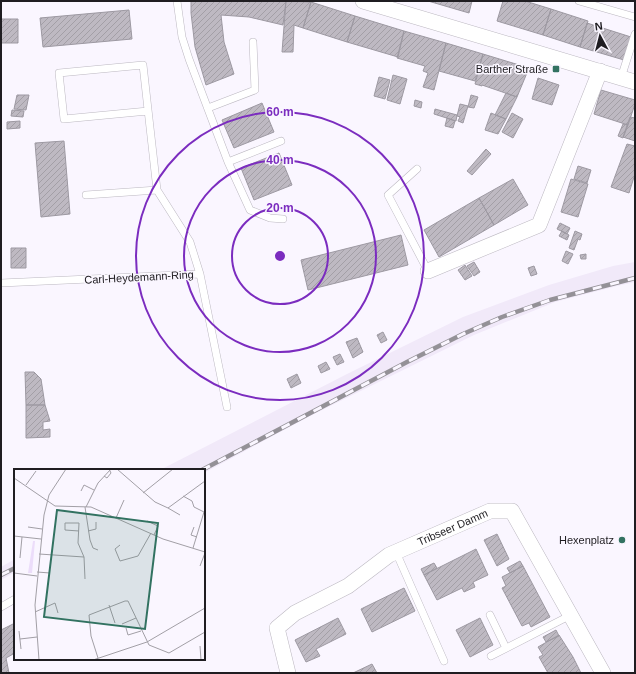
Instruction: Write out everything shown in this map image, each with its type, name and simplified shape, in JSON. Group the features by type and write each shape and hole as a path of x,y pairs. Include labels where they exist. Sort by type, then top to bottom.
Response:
{"street":[{"path":"368,2 628,80"},
{"path":"428,271 539,226 600,71"},
{"name":"Tribseer Damm","path":"288,673 277,628 295,613 348,586 389,555 490,511 512,510 603,673"}],"lane":[{"path":"177,1 182,37 189,59 228,162 250,210 270,218 283,219"},
{"path":"579,1 635,17"},
{"path":"628,80 635,34"},
{"path":"208,108 255,90 253,42"},
{"name":"Carl-Heydemann-Ring","path":"1,283 200,274 190,242 157,190 144,65 59,73 64,119 148,111"},
{"path":"228,162 281,141"},
{"path":"417,169 388,195 428,271"},
{"path":"86,195 157,190"},
{"path":"200,274 227,407"},
{"path":"396,552 444,661"},
{"path":"1,606 14,600"},
{"path":"490,615 506,648"},
{"path":"491,656 571,615"}],"shaded area":[{"path":"635,262 635,282 555,302 474,335 310,416 205,472 205,469 162,469 347,374 463,317 549,285 613,266"},
{"path":"14,560 14,573 1,580 1,567"}],"building":[{"path":"191,1 286,1 283,25 249,17 221,15 224,42 234,74 206,85 195,47"},
{"path":"286,1 311,2 303,28 294,25 293,52 282,52"},
{"path":"428,1 472,1 469,13"},
{"path":"503,1 525,1 551,9 543,35 497,21"},
{"path":"311,2 355,16 347,42 303,28"},
{"path":"551,9 588,21 580,47 543,35"},
{"path":"129,10 132,39 43,47 40,18"},
{"path":"355,16 404,31 398,57 347,42"},
{"path":"1,19 18,19 18,43 1,43"},
{"path":"587,23 631,37 624,60 580,47"},
{"path":"404,31 446,43 434,90 423,87 428,73 423,71 425,66 397,58"},
{"path":"446,43 483,54 475,81 439,71"},
{"path":"483,54 529,68 517,97 475,84"},
{"path":"393,75 407,79 400,104 387,100"},
{"path":"379,77 390,80 385,99 374,96"},
{"path":"538,78 559,85 552,105 532,99"},
{"path":"601,90 635,100 628,125 594,114"},
{"path":"506,93 517,97 506,119 495,115"},
{"path":"17,95 29,95 26,110 14,109"},
{"path":"471,95 478,97 474,108 468,107"},
{"path":"415,100 422,102 421,108 414,106"},
{"path":"262,103 274,132 234,148 222,120"},
{"path":"460,104 468,106 463,123 458,121 460,117 457,116"},
{"path":"435,109 457,115 456,121 434,114"},
{"path":"12,110 24,111 23,117 11,116"},
{"path":"491,113 506,119 498,134 485,130"},
{"path":"512,113 523,119 513,138 502,132"},
{"path":"630,117 635,118 635,141 623,137"},
{"path":"447,118 455,121 453,128 445,126"},
{"path":"20,121 20,128 7,129 7,122"},
{"path":"623,124 628,125 623,138 618,136"},
{"path":"64,141 70,214 41,217 35,143"},
{"path":"627,144 635,146 635,174 629,193 611,187"},
{"path":"486,149 491,154 472,175 467,171"},
{"path":"279,153 292,185 254,200 241,168"},
{"path":"578,166 591,170 587,183 574,179"},
{"path":"513,179 528,205 494,225 479,198"},
{"path":"571,179 588,184 578,217 561,212"},
{"path":"479,198 494,225 439,257 424,230"},
{"path":"560,223 570,228 567,234 557,229"},
{"path":"562,231 569,235 567,240 559,236"},
{"path":"575,231 582,234 580,240 578,239 574,250 569,248"},
{"path":"401,235 408,265 308,290 301,260"},
{"path":"11,248 26,248 26,268 11,268"},
{"path":"566,251 573,254 568,264 562,261"},
{"path":"586,254 586,259 581,259 580,255"},
{"path":"474,262 480,272 474,276 467,266"},
{"path":"465,265 472,276 465,280 458,270"},
{"path":"534,266 537,274 531,276 528,268"},
{"path":"383,332 387,340 381,343 377,335"},
{"path":"357,338 363,352 353,358 346,342"},
{"path":"340,354 344,362 337,365 333,357"},
{"path":"326,362 330,369 321,373 318,366"},
{"path":"25,372 34,372 41,379 45,405 26,405"},
{"path":"297,374 301,383 291,388 287,379"},
{"path":"26,405 45,405 50,421 43,422 43,430 50,429 50,437 26,438"},
{"path":"497,534 509,559 497,566 484,540"},
{"path":"476,549 488,575 473,582 475,587 464,592 462,588 437,600 424,575"},
{"path":"520,561 523,566 510,573 507,568"},
{"path":"434,563 437,568 424,575 421,569"},
{"path":"523,566 550,617 531,627 529,623 522,626 502,588 506,586 502,577"},
{"path":"404,588 415,611 372,632 361,609"},
{"path":"338,618 346,634 316,649 320,656 306,662 295,640"},
{"path":"480,618 493,645 470,657 456,630"},
{"path":"14,624 14,654 6,658 9,673 1,673 1,630"},
{"path":"556,630 559,636 546,642 543,637"},
{"path":"559,635 581,673 548,673 539,657 543,655 538,647"},
{"path":"372,664 377,673 353,673"}],"railway":[{"path":"204,469 463,334 502,317 550,300 635,278"},
{"path":"1,575 14,568"}],"place":[{"name":"Barther Straße","path":"556,69"},
{"name":"Hexenplatz","path":"622,540"}]}
